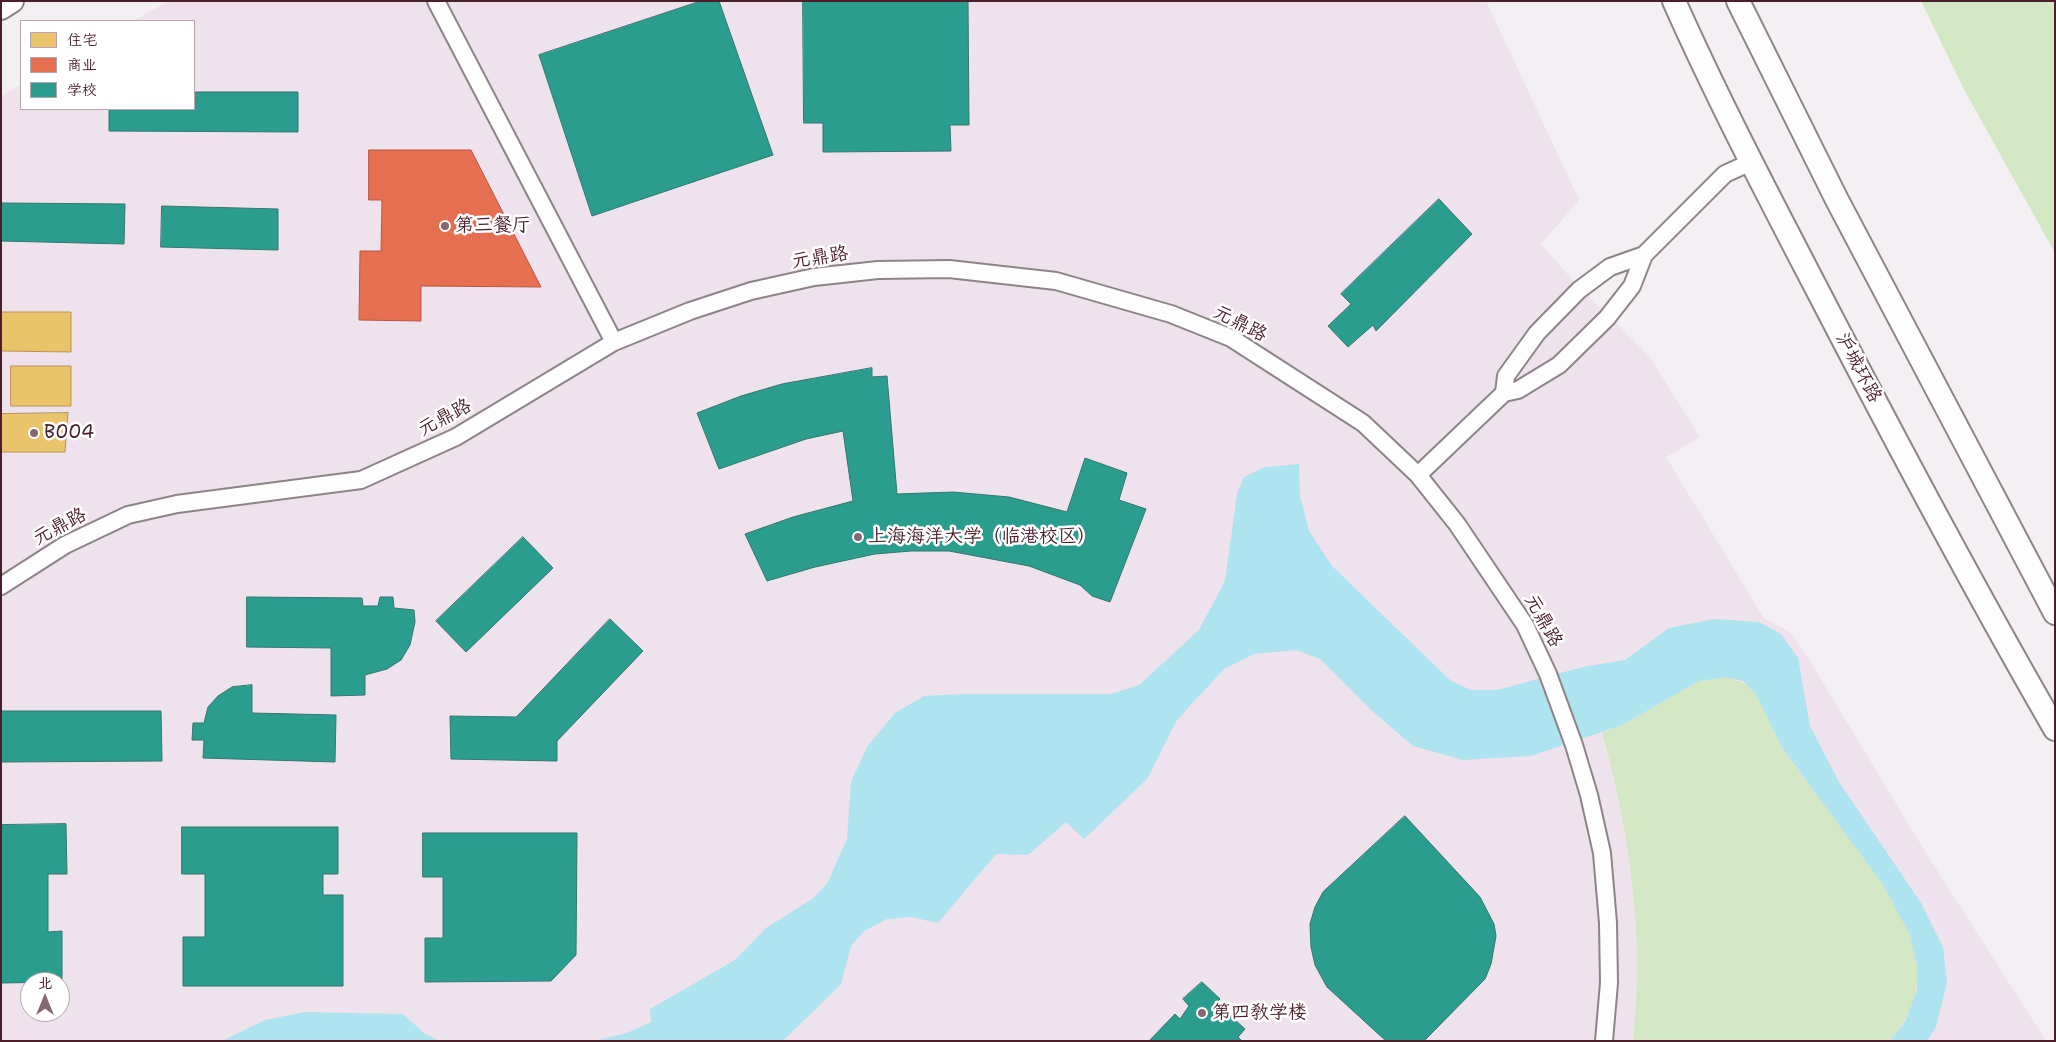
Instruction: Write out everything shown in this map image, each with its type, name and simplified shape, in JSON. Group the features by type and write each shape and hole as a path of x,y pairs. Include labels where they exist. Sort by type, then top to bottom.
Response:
{"main road":[{"path":"1,8 12,1"},
{"name":"沪城环路","path":"1674,1 1751,162 1862,377 2008,649 2055,729"},
{"path":"1738,1 1836,200 2055,613"}],"street":[{"path":"436,1 614,342"},
{"path":"1418,475 1504,393 1518,390 1559,364 1607,318 1632,286 1644,255 1725,174 1751,162"},
{"path":"1504,393 1506,376 1537,333 1579,290 1610,267 1644,255"},
{"name":"元鼎路","path":"1,586 65,545 128,515 177,504 361,480 456,437 614,342 690,311 751,292 814,277 878,270 949,269 1056,281 1171,314 1231,338 1363,423 1418,475 1457,524 1520,618 1548,674 1574,745 1589,795 1602,853 1608,923 1609,983 1604,1041"}],"shaded area":[{"name":"上海海洋大学（临港校区）","path":"169,1 1486,1 1579,200 1541,244 1577,285 1649,356 1700,437 1666,457 1763,617 1791,633 1811,663 1926,853 2046,1041 1,1041 1,97 20,85 20,110 195,110 195,20 135,20"}],"green space":[{"path":"1921,1 2055,1 2055,253 1966,93"},
{"path":"1725,677 1737,680 1754,692 1782,747 1861,852 1899,911 1911,938 1917,964 1917,986 1907,1015 1890,1041 1633,1041 1637,963 1636,924 1627,846 1612,770 1602,732 1622,725 1699,681"}],"water":[{"path":"1299,464 1300,496 1309,531 1332,566 1451,681 1471,690 1497,690 1583,667 1625,660 1669,628 1714,619 1759,622 1781,634 1798,658 1810,726 1839,782 1921,903 1943,947 1947,983 1936,1027 1927,1041 1890,1041 1905,1022 1917,990 1917,964 1910,935 1884,886 1781,746 1756,694 1743,681 1725,677 1699,681 1622,725 1531,756 1463,760 1413,746 1370,709 1320,659 1296,650 1254,654 1224,669 1176,721 1147,779 1084,839 1066,822 1028,855 996,854 938,923 911,917 887,919 864,931 851,946 841,984 783,1041 593,1041 627,1033 651,1022 650,1009 735,960 766,928 812,899 827,884 847,839 851,782 867,747 895,713 924,696 964,694 1111,694 1139,685 1199,630 1225,581 1237,494 1244,477 1265,467"},
{"path":"305,1012 403,1014 424,1033 439,1041 222,1041 265,1020"}],"building: 住宅":[{"path":"1,312 71,312 71,352 1,351"},
{"path":"11,366 71,366 71,406 11,406"},
{"name":"B004","path":"68,413 65,452 1,452 1,414"}],"building: 商业":[{"name":"第三餐厅","path":"369,150 471,150 541,287 421,286 421,321 359,320 360,251 381,251 382,200 369,200"}],"building: 学校":[{"path":"701,1 719,1 773,155 592,216 539,55"},
{"path":"803,1 968,1 969,125 950,125 951,151 823,152 823,123 804,123"},
{"path":"195,92 298,92 298,132 109,131 109,110 195,110"},
{"path":"1439,199 1472,234 1376,331 1373,325 1348,347 1328,326 1351,304 1341,294"},
{"path":"1,203 125,204 124,244 1,241"},
{"path":"162,206 278,209 278,250 161,247"},
{"path":"872,368 872,377 887,376 897,494 953,492 1009,497 1067,512 1085,458 1127,473 1119,500 1146,509 1110,602 1092,596 1080,585 1029,566 949,551 911,551 875,554 815,567 767,581 745,534 793,517 853,501 843,431 806,439 719,469 697,413 741,396 782,384"},
{"path":"523,537 553,568 466,652 436,621"},
{"path":"247,597 362,598 363,606 378,606 380,597 393,597 394,608 414,610 415,622 410,645 401,660 387,669 365,675 365,695 331,696 331,648 247,647"},
{"path":"610,619 643,651 557,741 557,761 451,759 450,716 516,717"},
{"path":"252,685 252,713 336,715 335,762 203,758 204,740 192,740 193,723 204,723 208,707 218,696 232,687"},
{"path":"1,711 161,711 162,761 1,762"},
{"path":"1405,816 1480,897 1494,924 1496,936 1491,964 1485,979 1424,1041 1386,1041 1327,987 1315,965 1311,947 1310,924 1315,907 1323,892"},
{"path":"66,824 67,874 48,874 48,932 62,931 62,972 20,972 20,983 1,983 1,825"},
{"path":"182,827 338,827 338,874 323,874 323,895 343,895 343,986 183,986 183,937 205,937 205,874 182,874"},
{"path":"423,833 577,833 576,955 551,981 425,982 425,938 443,938 443,877 423,877"},
{"name":"第四教学楼","path":"1202,982 1220,999 1213,1006 1222,1015 1225,1011 1245,1029 1238,1037 1242,1041 1149,1041 1175,1014 1180,1019 1189,1006 1183,999"}],"place":[{"name":"第三餐厅","path":"445,226"},
{"name":"B004","path":"34,433"},
{"name":"上海海洋大学（临港校区）","path":"858,537"},
{"name":"第四教学楼","path":"1202,1013"}]}
